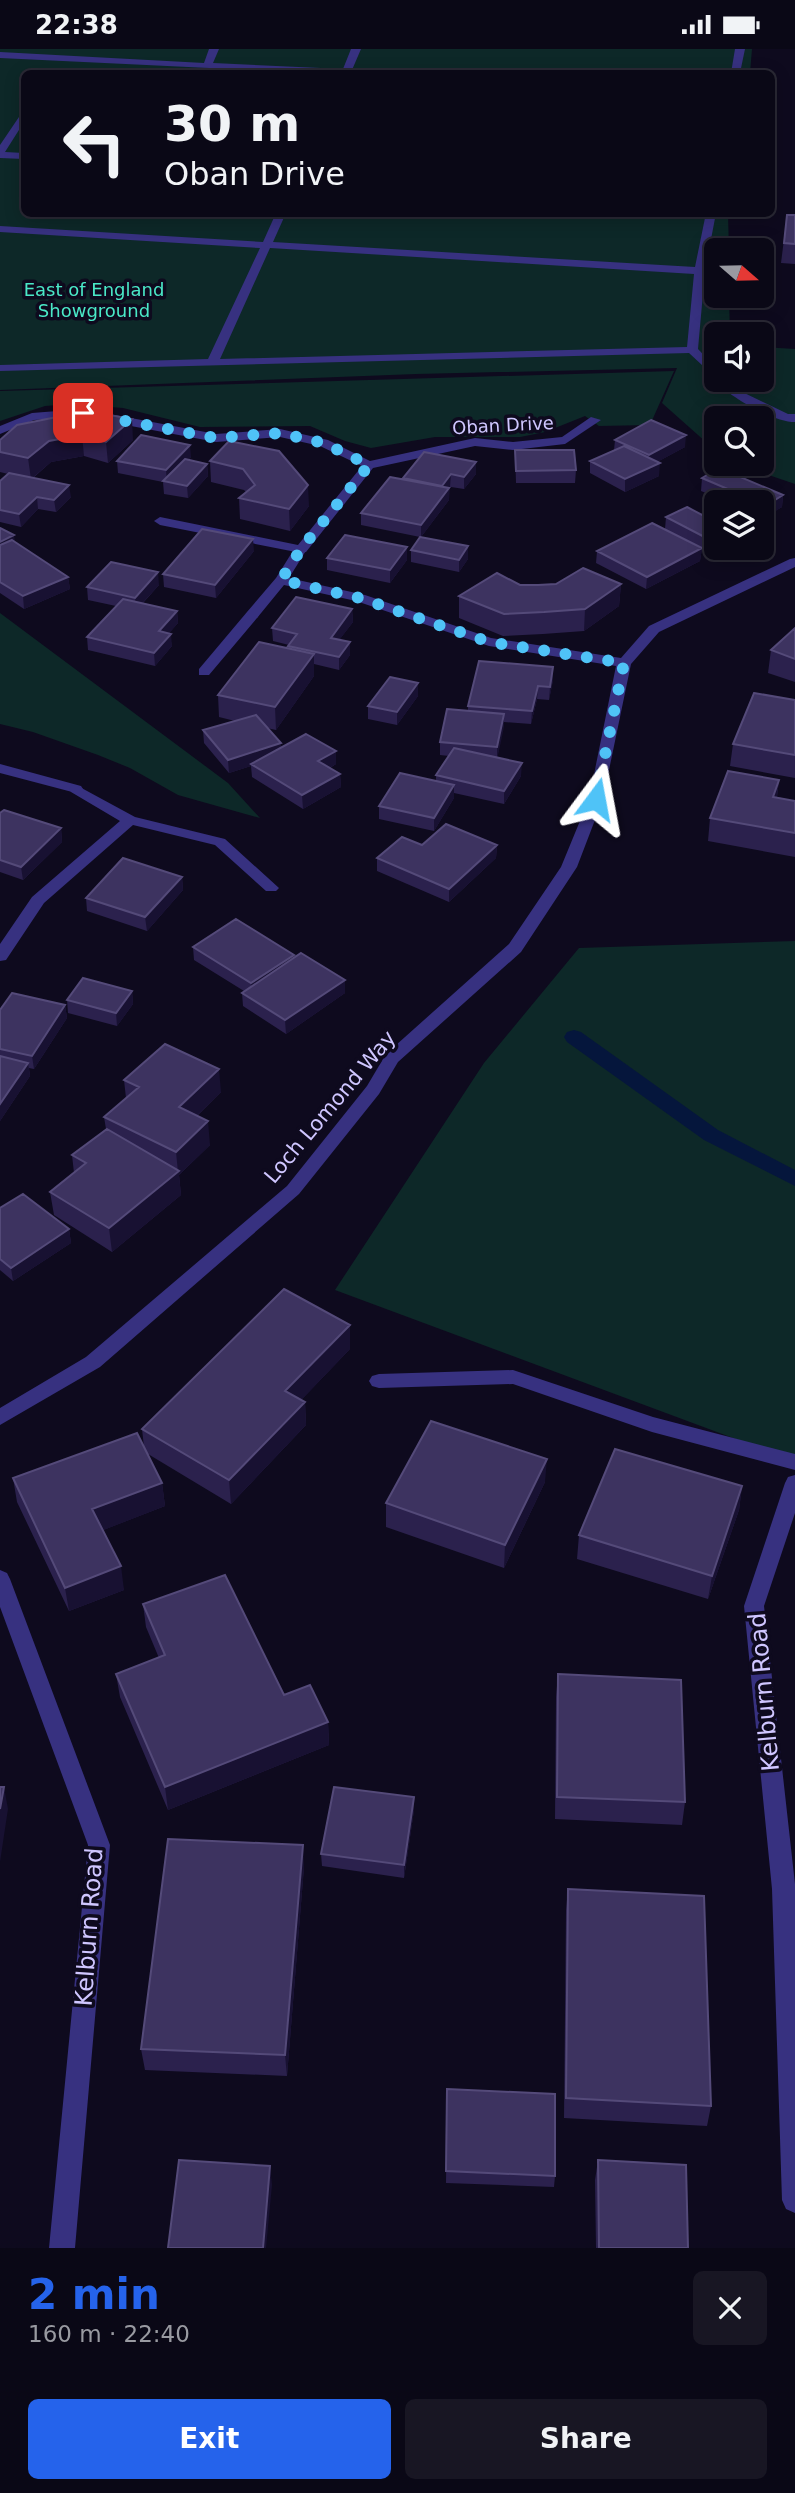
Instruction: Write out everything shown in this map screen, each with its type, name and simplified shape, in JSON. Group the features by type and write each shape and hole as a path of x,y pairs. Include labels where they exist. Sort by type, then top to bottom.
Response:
{"street":[{"path":"61,62 70,49"},
{"path":"208,66 214,49"},
{"path":"347,70 356,49"},
{"path":"736,70 740,49"},
{"path":"0,55 61,62 287,70"},
{"path":"21,121 0,154 21,156"},
{"path":"213,361 279,217"},
{"path":"692,350 700,271 710,217"},
{"path":"0,229 700,271"},
{"path":"0,368 692,350 704,362"},
{"path":"734,392 786,418 795,418"},
{"path":"0,430 32,417 83,413 216,438 280,433 324,443 369,465 301,549 281,580 204,672"},
{"name":"Oban Drive","path":"369,465 475,442 513,446 565,440 595,420"},
{"path":"160,521 301,549"},
{"name":"Loch Lomond Way","path":"0,1417 93,1362 293,1190 373,1090 392,1058 515,948 569,867 596,799 624,663 654,629 795,562"},
{"path":"281,580 360,598 489,642 624,663"},
{"path":"0,768 76,789 130,820 220,842 271,888"},
{"path":"0,956 38,900 130,820"},
{"path":"379,1381 513,1377 652,1424 795,1462"},
{"name":"Kelburn Road","path":"795,1483 754,1606 784,1889 795,2200"},
{"name":"Kelburn Road","path":"0,1579 99,1845 62,2248"}],"green space":[{"name":"East of England Showground","path":"0,49 752,49 750,70 21,70 21,217 728,217 729,238 704,238 704,308 729,308 730,322 704,322 704,392 774,392 774,348 795,349 795,484 771,476 774,476 774,406 704,406 704,440 662,403 677,368 416,374 0,390"},
{"path":"674,371 650,425 599,426 585,416 545,432 520,437 435,437 371,448 345,441 310,426 200,427 123,408 73,404 45,406 0,421 0,391"},
{"path":"0,613 228,783 260,818 178,795 130,768 98,755 33,732 0,724"},
{"path":"795,941 795,1461 335,1290 484,1063 579,948"}],"building":[{"path":"787,215 795,215 795,244 784,243"},
{"path":"87,411 132,419 106,442 82,435 49,441 28,458 0,452 0,440 17,425"},
{"path":"651,420 686,435 649,455 615,440"},
{"path":"141,435 190,445 166,470 117,461"},
{"path":"229,441 279,451 308,485 289,509 239,498 255,485 243,469 210,461"},
{"path":"624,446 660,463 625,479 590,461"},
{"path":"515,450 574,450 576,470 516,471"},
{"path":"424,452 476,462 464,477 451,474 442,486 403,478"},
{"path":"185,459 207,464 187,486 163,481"},
{"path":"9,473 69,485 54,500 37,497 19,514 0,510 0,481"},
{"path":"738,476 771,490 730,490 702,478"},
{"path":"390,477 449,488 421,525 361,513"},
{"path":"774,491 783,495 774,500"},
{"path":"687,507 704,514 704,537 666,517"},
{"path":"652,523 702,548 647,577 597,551"},
{"path":"0,528 14,535 0,542"},
{"path":"202,529 253,539 215,585 163,574"},
{"path":"345,535 407,547 390,570 327,558"},
{"path":"420,537 468,546 459,560 411,550"},
{"path":"12,540 68,577 23,596 0,582 0,545"},
{"path":"111,562 158,572 135,598 87,587"},
{"path":"583,568 621,584 585,609 504,614 459,596 497,573 520,585 556,584"},
{"path":"296,597 352,609 331,638 350,642 339,657 288,646 297,634 272,628"},
{"path":"123,599 177,611 159,631 171,634 154,653 87,637"},
{"path":"795,628 795,659 771,650"},
{"path":"259,642 314,654 275,707 218,695"},
{"path":"479,661 553,667 550,687 538,686 532,711 468,706"},
{"path":"390,677 418,683 397,712 368,706"},
{"path":"754,693 795,700 795,755 733,744"},
{"path":"447,709 504,714 497,747 440,742"},
{"path":"256,715 281,743 228,760 203,730"},
{"path":"306,734 336,751 318,761 340,774 302,795 251,764"},
{"path":"454,748 522,763 504,791 436,775"},
{"path":"728,771 779,780 773,797 795,801 795,833 710,818"},
{"path":"400,773 454,785 434,818 379,806"},
{"path":"4,810 61,828 21,867 0,860 0,813"},
{"path":"446,824 497,845 449,889 377,858 402,837 422,845"},
{"path":"123,858 182,877 145,917 86,898"},
{"path":"236,919 294,955 251,983 193,947"},
{"path":"301,953 345,980 285,1020 242,993"},
{"path":"83,978 132,991 116,1013 67,1000"},
{"path":"12,993 65,1005 32,1056 0,1049 0,1010"},
{"path":"165,1044 219,1069 179,1107 208,1121 176,1152 104,1117 139,1087 124,1080"},
{"path":"0,1056 28,1063 0,1104"},
{"path":"107,1129 179,1171 109,1228 50,1192 86,1163 72,1155"},
{"path":"23,1194 69,1229 11,1268 0,1259 0,1208"},
{"path":"284,1289 350,1325 285,1391 305,1402 229,1480 142,1429"},
{"path":"431,1421 547,1459 505,1545 386,1503"},
{"path":"137,1433 162,1483 92,1509 121,1566 65,1588 13,1478"},
{"path":"615,1449 742,1486 712,1576 579,1535"},
{"path":"225,1575 284,1695 310,1685 328,1722 165,1787 116,1674 165,1655 143,1604"},
{"path":"558,1674 681,1680 685,1802 557,1797"},
{"path":"0,1787 4,1787 0,1809"},
{"path":"334,1787 414,1797 404,1865 321,1854"},
{"path":"168,1839 303,1845 285,2055 141,2049"},
{"path":"568,1889 704,1896 711,2106 566,2098"},
{"path":"447,2089 555,2094 555,2176 446,2171"},
{"path":"179,2160 270,2166 263,2248 168,2248"},
{"path":"598,2160 686,2165 688,2248 599,2248"}],"waterway":[{"path":"574,1037 711,1135 795,1179"}],"route":[{"path":"83,413 216,438 280,433 324,443 369,465 301,549 281,580 360,598 489,642 624,663 596,799"}]}
